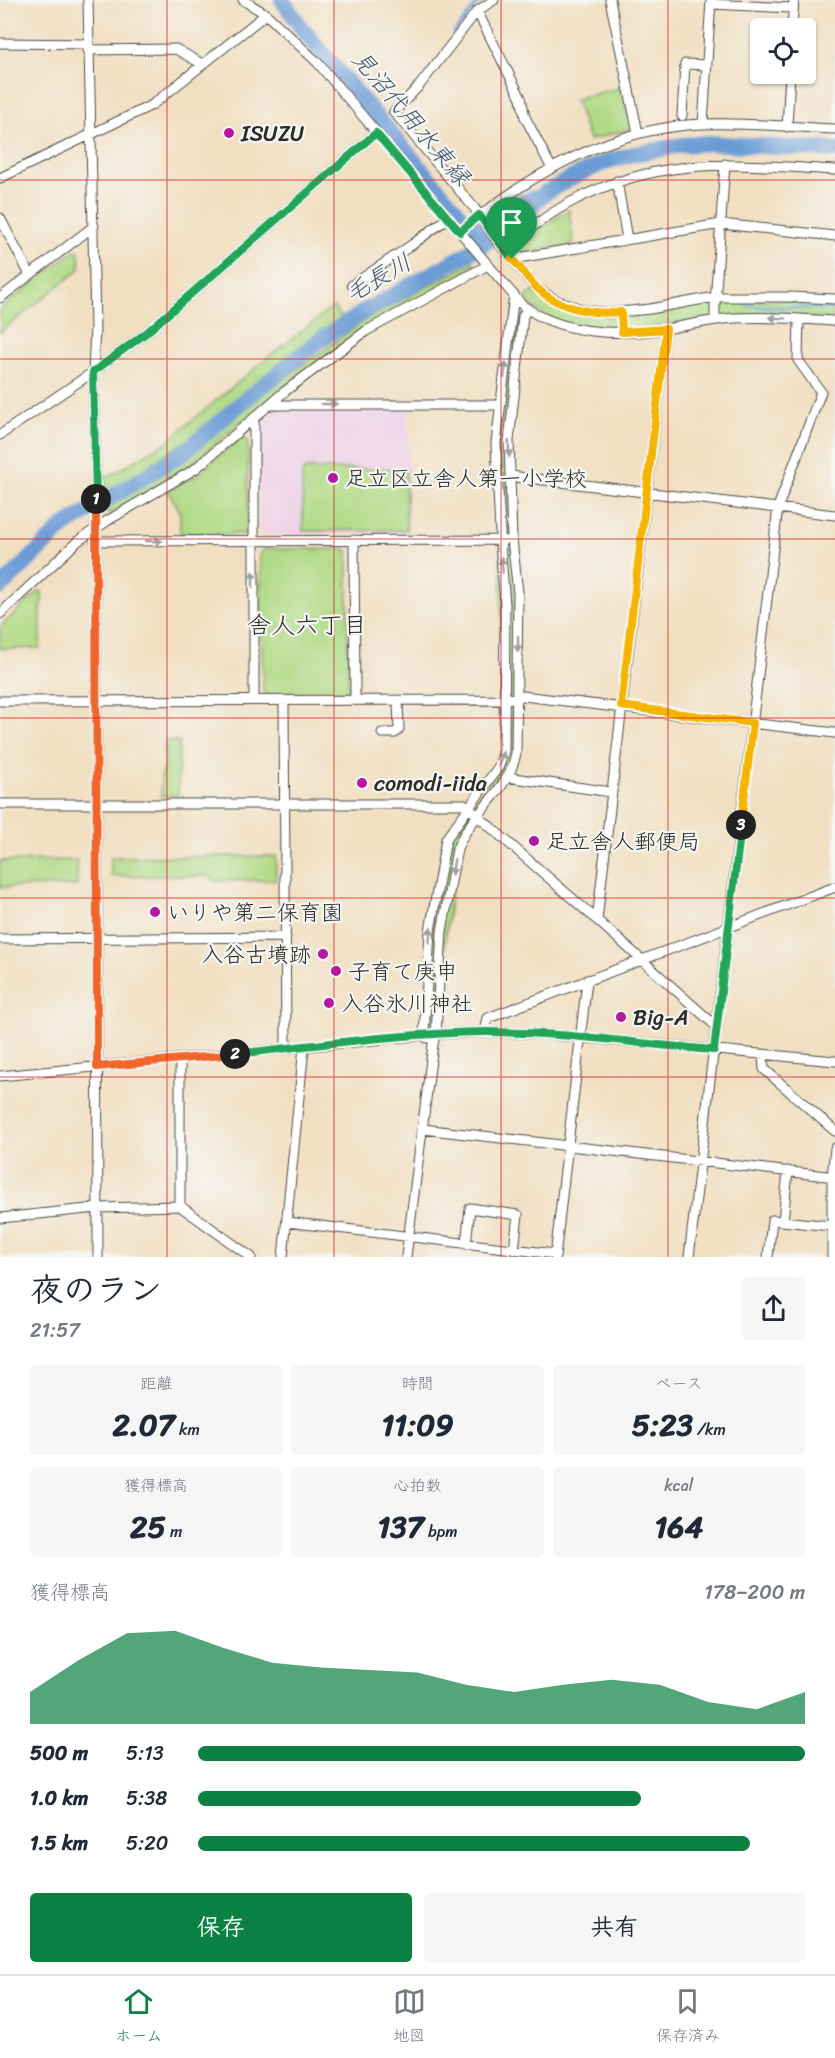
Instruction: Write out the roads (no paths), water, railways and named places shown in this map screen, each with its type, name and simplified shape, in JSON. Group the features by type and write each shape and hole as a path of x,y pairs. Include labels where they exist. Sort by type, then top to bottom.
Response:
{"street":[{"path":"88,0 95,327 93,372 96,491 98,1257"},
{"path":"243,0 266,14 318,63 373,136 448,218 462,230 488,266 527,308 546,319 567,327 622,332 666,329 715,320 758,316 835,321"},
{"path":"494,0 477,11 419,86 394,112 478,219 536,288 556,301 584,310 609,313 715,297 835,299"},
{"path":"610,0 638,133"},
{"path":"703,124 711,2 794,4"},
{"path":"477,11 521,98 525,117 551,167"},
{"path":"0,178 152,105 266,14"},
{"path":"0,43 176,49 202,64"},
{"path":"682,116 685,64 707,65"},
{"path":"787,127 789,84"},
{"path":"462,230 551,167 598,146 638,133 703,124 835,129"},
{"path":"0,435 146,333 373,136"},
{"path":"501,245 589,193 617,181 674,168 725,164 835,170"},
{"path":"715,320 725,164"},
{"path":"617,181 627,239"},
{"path":"0,218 30,274"},
{"path":"352,285 448,218"},
{"path":"512,259 721,224 835,234"},
{"path":"0,298 94,226"},
{"path":"0,614 78,541 195,469 270,405 366,331 488,266"},
{"path":"433,1044 424,1035 430,931 444,847 448,834 502,759 504,751 505,604 496,443 514,295"},
{"path":"406,1257 436,1034 442,931 456,849 477,815 507,777 513,767 516,753 518,592 512,540 509,441 523,316 527,308"},
{"path":"621,312 622,332"},
{"path":"689,1257 778,507 820,392 798,360 799,319"},
{"path":"597,920 666,329"},
{"path":"270,405 501,405"},
{"path":"254,418 254,700"},
{"path":"510,476 835,515"},
{"path":"354,540 355,700"},
{"path":"95,541 512,540"},
{"path":"0,701 505,699 518,696 621,706 835,733"},
{"path":"284,700 286,1048"},
{"path":"382,733 395,733 399,729 398,700"},
{"path":"507,777 611,792"},
{"path":"0,804 464,804 717,1027"},
{"path":"485,1032 488,1018 835,888"},
{"path":"0,939 286,936"},
{"path":"287,1222 555,1256 587,980"},
{"path":"0,1076 424,1035 485,1032 544,1034 835,1061"},
{"path":"283,1257 304,1047"},
{"path":"763,1054 764,1069 835,1131"},
{"path":"180,1059 180,1206"},
{"path":"423,1129 833,1177"},
{"path":"832,1257 831,1226 835,1148"},
{"path":"783,1221 788,1171"},
{"path":"0,1218 98,1208 180,1206 251,1257"},
{"path":"466,1244 470,1208 518,1215 514,1250"},
{"path":"768,1257 772,1220 831,1226"}],"waterway":[{"name":"見沼代用水東縁","path":"282,0 303,30 475,232 514,206 534,198"},
{"path":"454,33 476,5 485,0"},
{"name":"毛長川","path":"0,588 64,526 182,454 321,339 367,310 481,246 521,216 545,193 573,177 601,164 629,155 682,145 708,143 835,150"},
{"path":"747,306 835,309"}],"place":[{"name":"ISUZU","path":"229,133"},
{"name":"足立区立舎人第一小学校","path":"333,478"},
{"name":"comodi-iida","path":"362,783"},
{"name":"足立舎人郵便局","path":"534,841"},
{"name":"いりや第二保育園","path":"155,912"},
{"name":"入谷古墳跡","path":"323,954"},
{"name":"子育て庚申","path":"336,971"},
{"name":"入谷氷川神社","path":"329,1003"},
{"name":"Big-A","path":"621,1017"}],"district":[{"name":"舎人六丁目","path":"307,625"}]}
